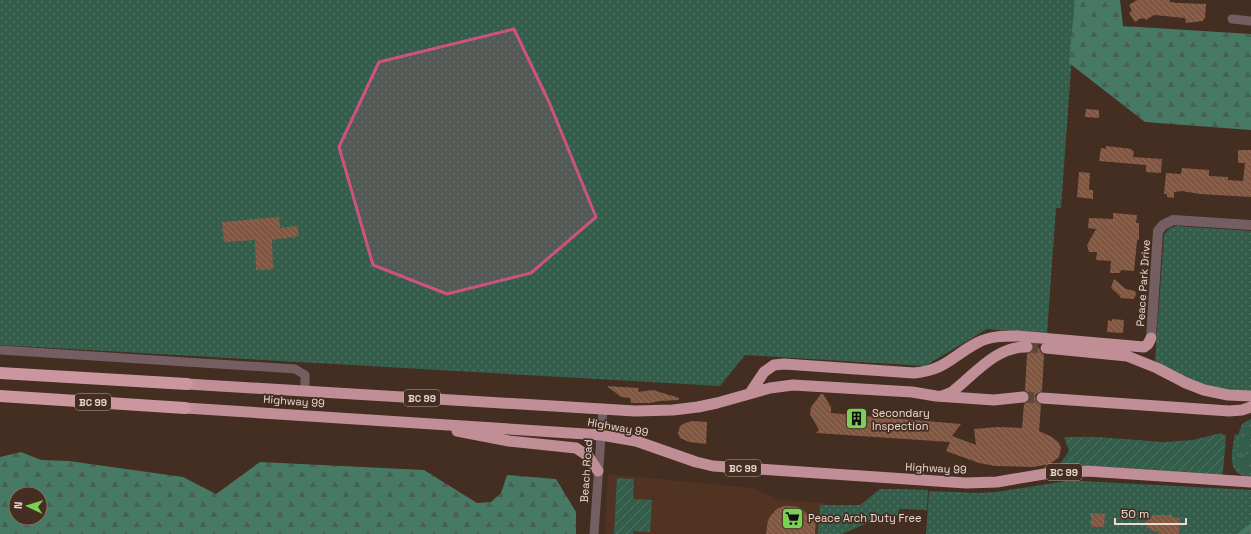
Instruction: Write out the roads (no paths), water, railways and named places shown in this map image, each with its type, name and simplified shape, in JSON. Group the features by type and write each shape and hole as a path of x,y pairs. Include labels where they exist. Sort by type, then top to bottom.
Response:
{"highway":[{"path":"750,393 764,372 774,365 784,364 914,373 926,372 945,365 977,343 999,336 1017,336 1144,346 1148,344 1151,338"},
{"name":"BC 99","path":"936,396 945,395 952,392 999,353 1016,347 1027,347"},
{"path":"1046,348 1127,356 1151,365 1204,390 1228,395 1251,396"},
{"path":"0,366 85,378"},
{"name":"Highway 99","path":"0,374 622,411 661,411 686,409 717,403 774,387 803,384 994,400 1023,397"},
{"name":"Highway 99","path":"0,396 411,422 601,436 636,441 696,462 713,466 877,478 983,483 1018,479 1056,472 1087,471 1251,482"},
{"path":"1042,398 1229,411 1242,410 1251,407"},
{"path":"411,422 509,441 576,448 588,456 598,471"},
{"name":"BC 99","path":"877,478 889,485 977,490 997,490 1053,480 1085,477 1251,489"}],"street":[{"path":"1232,20 1251,21"},
{"name":"Peace Park Drive","path":"1151,338 1158,231 1163,225 1173,220 1251,225"},
{"name":"Highway 99","path":"0,350 295,370 305,375 305,391"},
{"name":"Beach Road","path":"594,534 603,409"}],"tunnel":[{"path":"1027,347 1046,348"},
{"path":"1023,397 1042,398"}],"place":[{"name":"Secondary Inspection","path":"856,419"},
{"name":"Peace Arch Duty Free","path":"792,518"}]}
